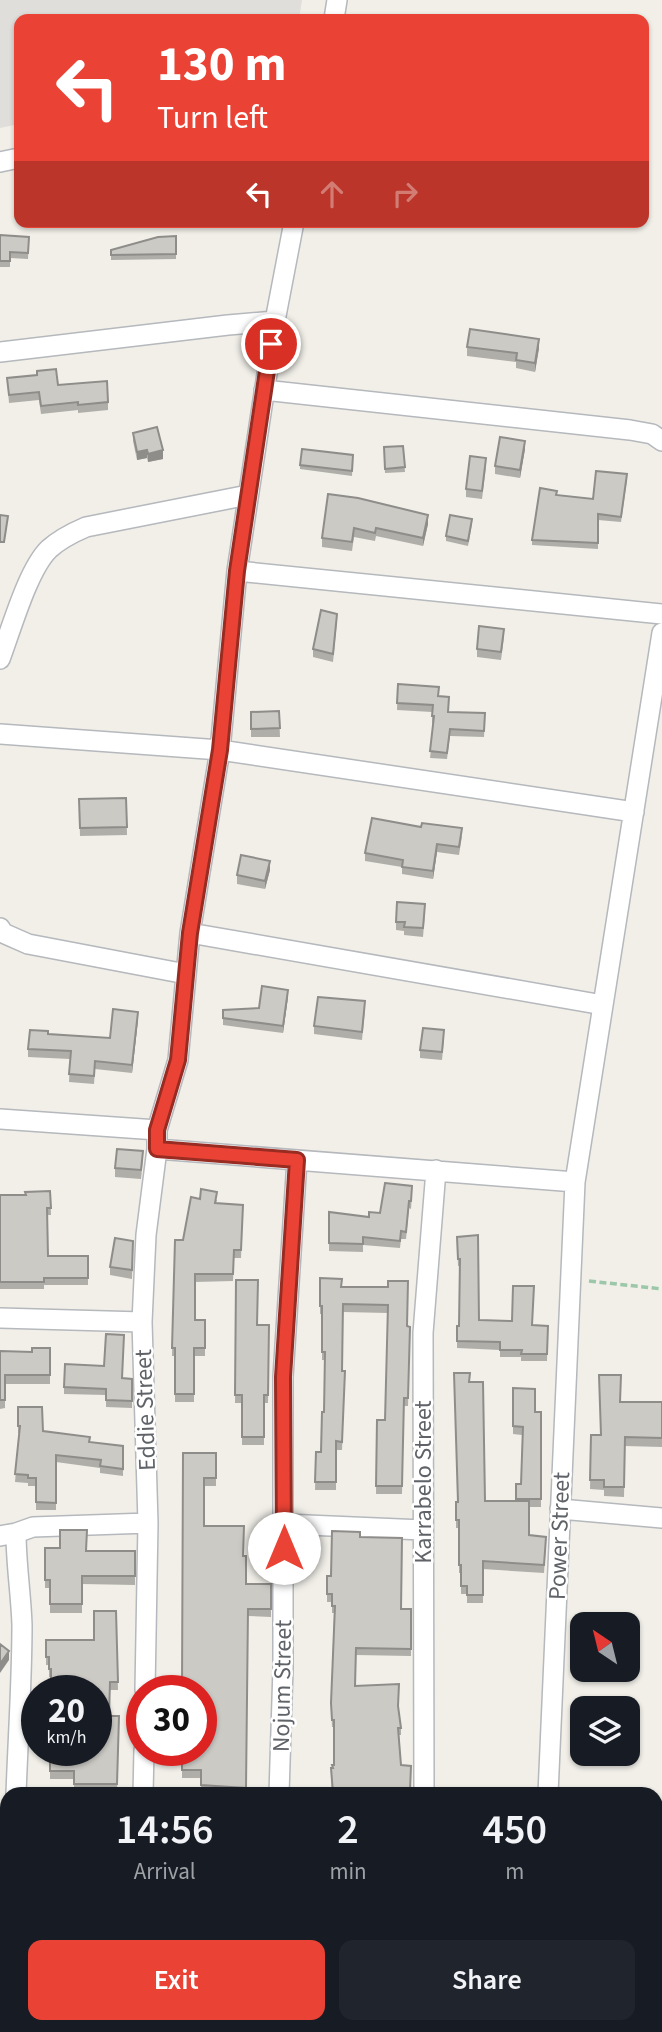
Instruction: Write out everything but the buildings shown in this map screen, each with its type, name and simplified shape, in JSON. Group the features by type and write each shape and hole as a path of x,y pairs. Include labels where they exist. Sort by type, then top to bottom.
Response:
{"street":[{"name":"Eddie Street","path":"145,1675 148,1523 142,1322 146,1235 157,1139 178,1060 190,933 220,750 237,571 275,321 293,228"},
{"path":"0,352 275,321"},
{"path":"264,390 630,430 652,435 662,441"},
{"path":"0,659 33,572 47,551 64,537 86,527 248,495"},
{"path":"237,571 662,614"},
{"name":"Power Street","path":"548,1787 575,1182 662,634"},
{"path":"0,734 220,750 634,812"},
{"path":"0,928 3,933 28,944 186,974"},
{"path":"190,933 603,1005"},
{"path":"0,1119 297,1160 575,1182"},
{"name":"Nojum Street","path":"279,1787 283,1668 283,1377 297,1160"},
{"name":"Karrabelo Street","path":"424,1787 423,1333 436,1170"},
{"path":"0,1318 142,1322"},
{"path":"560,1509 662,1518"},
{"path":"16,1787 22,1624 19,1575 8,1535 33,1527 148,1523"},
{"path":"284,1524 423,1530"},
{"path":"143,1787 144,1766"}],"path":[{"path":"569,1279 662,1289"}],"shaded area":[{"path":"0,0 302,0 300,14 14,14 14,125 0,128"}],"route":[{"path":"271,344 237,571 220,750 190,933 178,1060 157,1130 157,1149 297,1160 283,1377 284,1548"}]}
